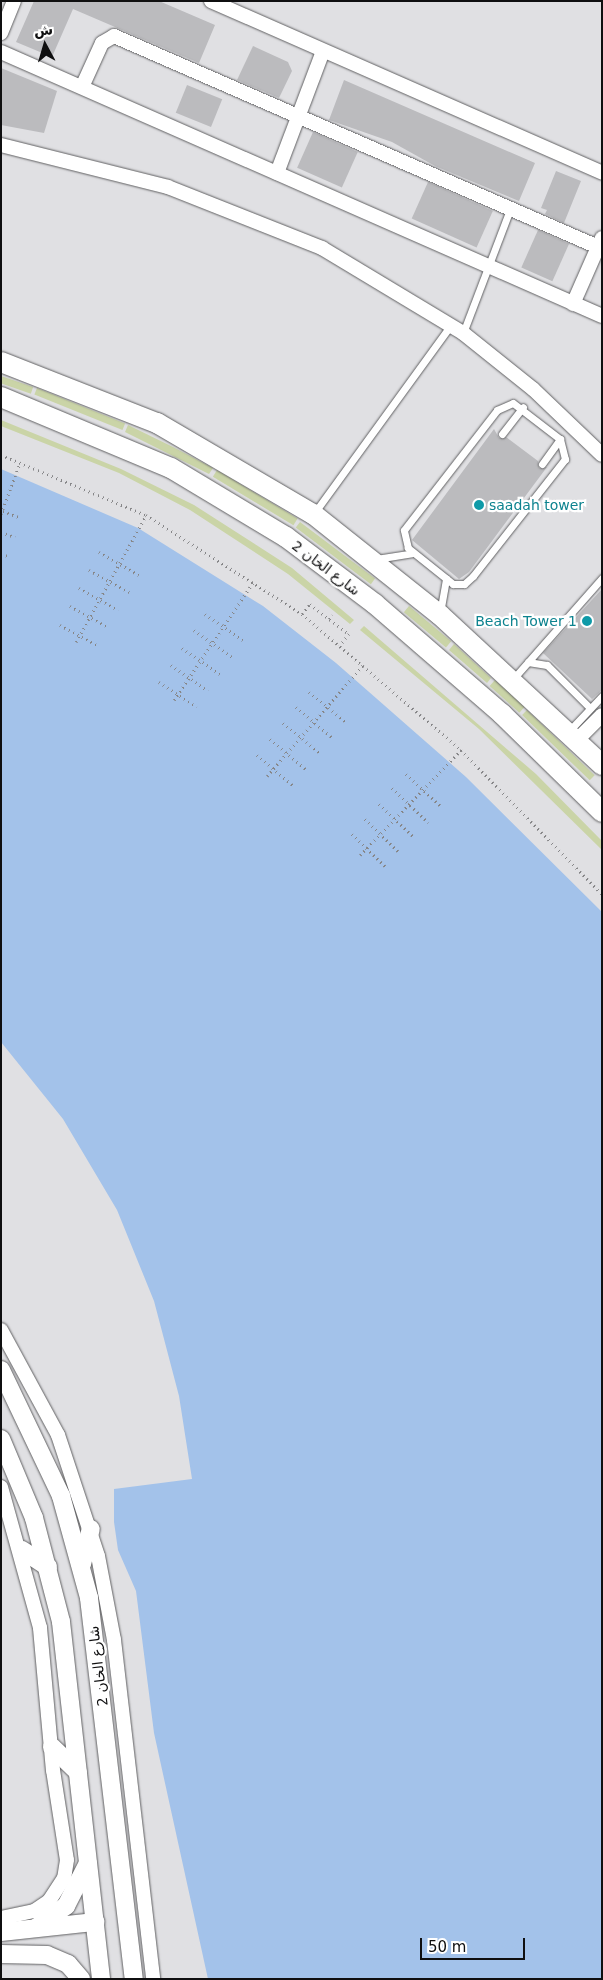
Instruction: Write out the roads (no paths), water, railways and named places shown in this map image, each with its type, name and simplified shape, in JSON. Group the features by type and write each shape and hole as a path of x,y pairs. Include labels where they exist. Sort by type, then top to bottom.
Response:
{"main road":[{"path":"1,362 157,423 313,514 440,615 573,736 602,765"},
{"name":"شارع الخان 2","path":"1,397 171,468 286,537 375,604 502,714 602,812"}],"street":[{"path":"1,33 14,1"},
{"path":"217,3 602,174"},
{"path":"82,87 102,43 114,36 510,209 600,242 573,304"},
{"path":"277,173 323,51"},
{"path":"1,52 602,316"},
{"path":"1,145 168,187 272,224 370,273 463,333 533,389 602,455"},
{"path":"573,736 596,712"},
{"path":"1,1330 58,1435 91,1529 114,1640 153,1979"},
{"name":"شارع الخان 2","path":"1,1370 48,1463 82,1565 95,1633 134,1979"},
{"path":"1,1439 48,1567 61,1622 101,1979"},
{"path":"1,1918 42,1907 64,1878 66,1851 52,1747 44,1654 22,1550 2,1490"},
{"path":"82,1565 91,1529"},
{"path":"22,1550 48,1567"},
{"path":"52,1747 78,1772"},
{"path":"33,1928 66,1906 88,1863"},
{"path":"1,1932 95,1922"},
{"path":"1,1954 47,1955 68,1964 81,1979"}],"lane":[{"path":"463,333 510,209"},
{"path":"313,514 451,325"},
{"path":"513,403 523,407 560,439 566,449 564,464 469,580 458,585 446,579 412,553 403,536 407,524 497,410 513,403"},
{"path":"502,434 523,407"},
{"path":"542,464 560,439"},
{"path":"369,558 412,553"},
{"path":"511,680 602,578"},
{"path":"440,615 446,579"},
{"path":"528,662 547,665 596,712 602,696"}],"water":[{"path":"1,469 138,528 263,606 336,663 466,777 602,912 602,1979 208,1979 154,1733 136,1591 118,1550 114,1522 114,1489 192,1479 179,1396 154,1301 117,1210 63,1119 1,1042"}],"place":[{"name":"saadah tower","path":"479,505"},
{"name":"Beach Tower 1","path":"587,621"}]}
